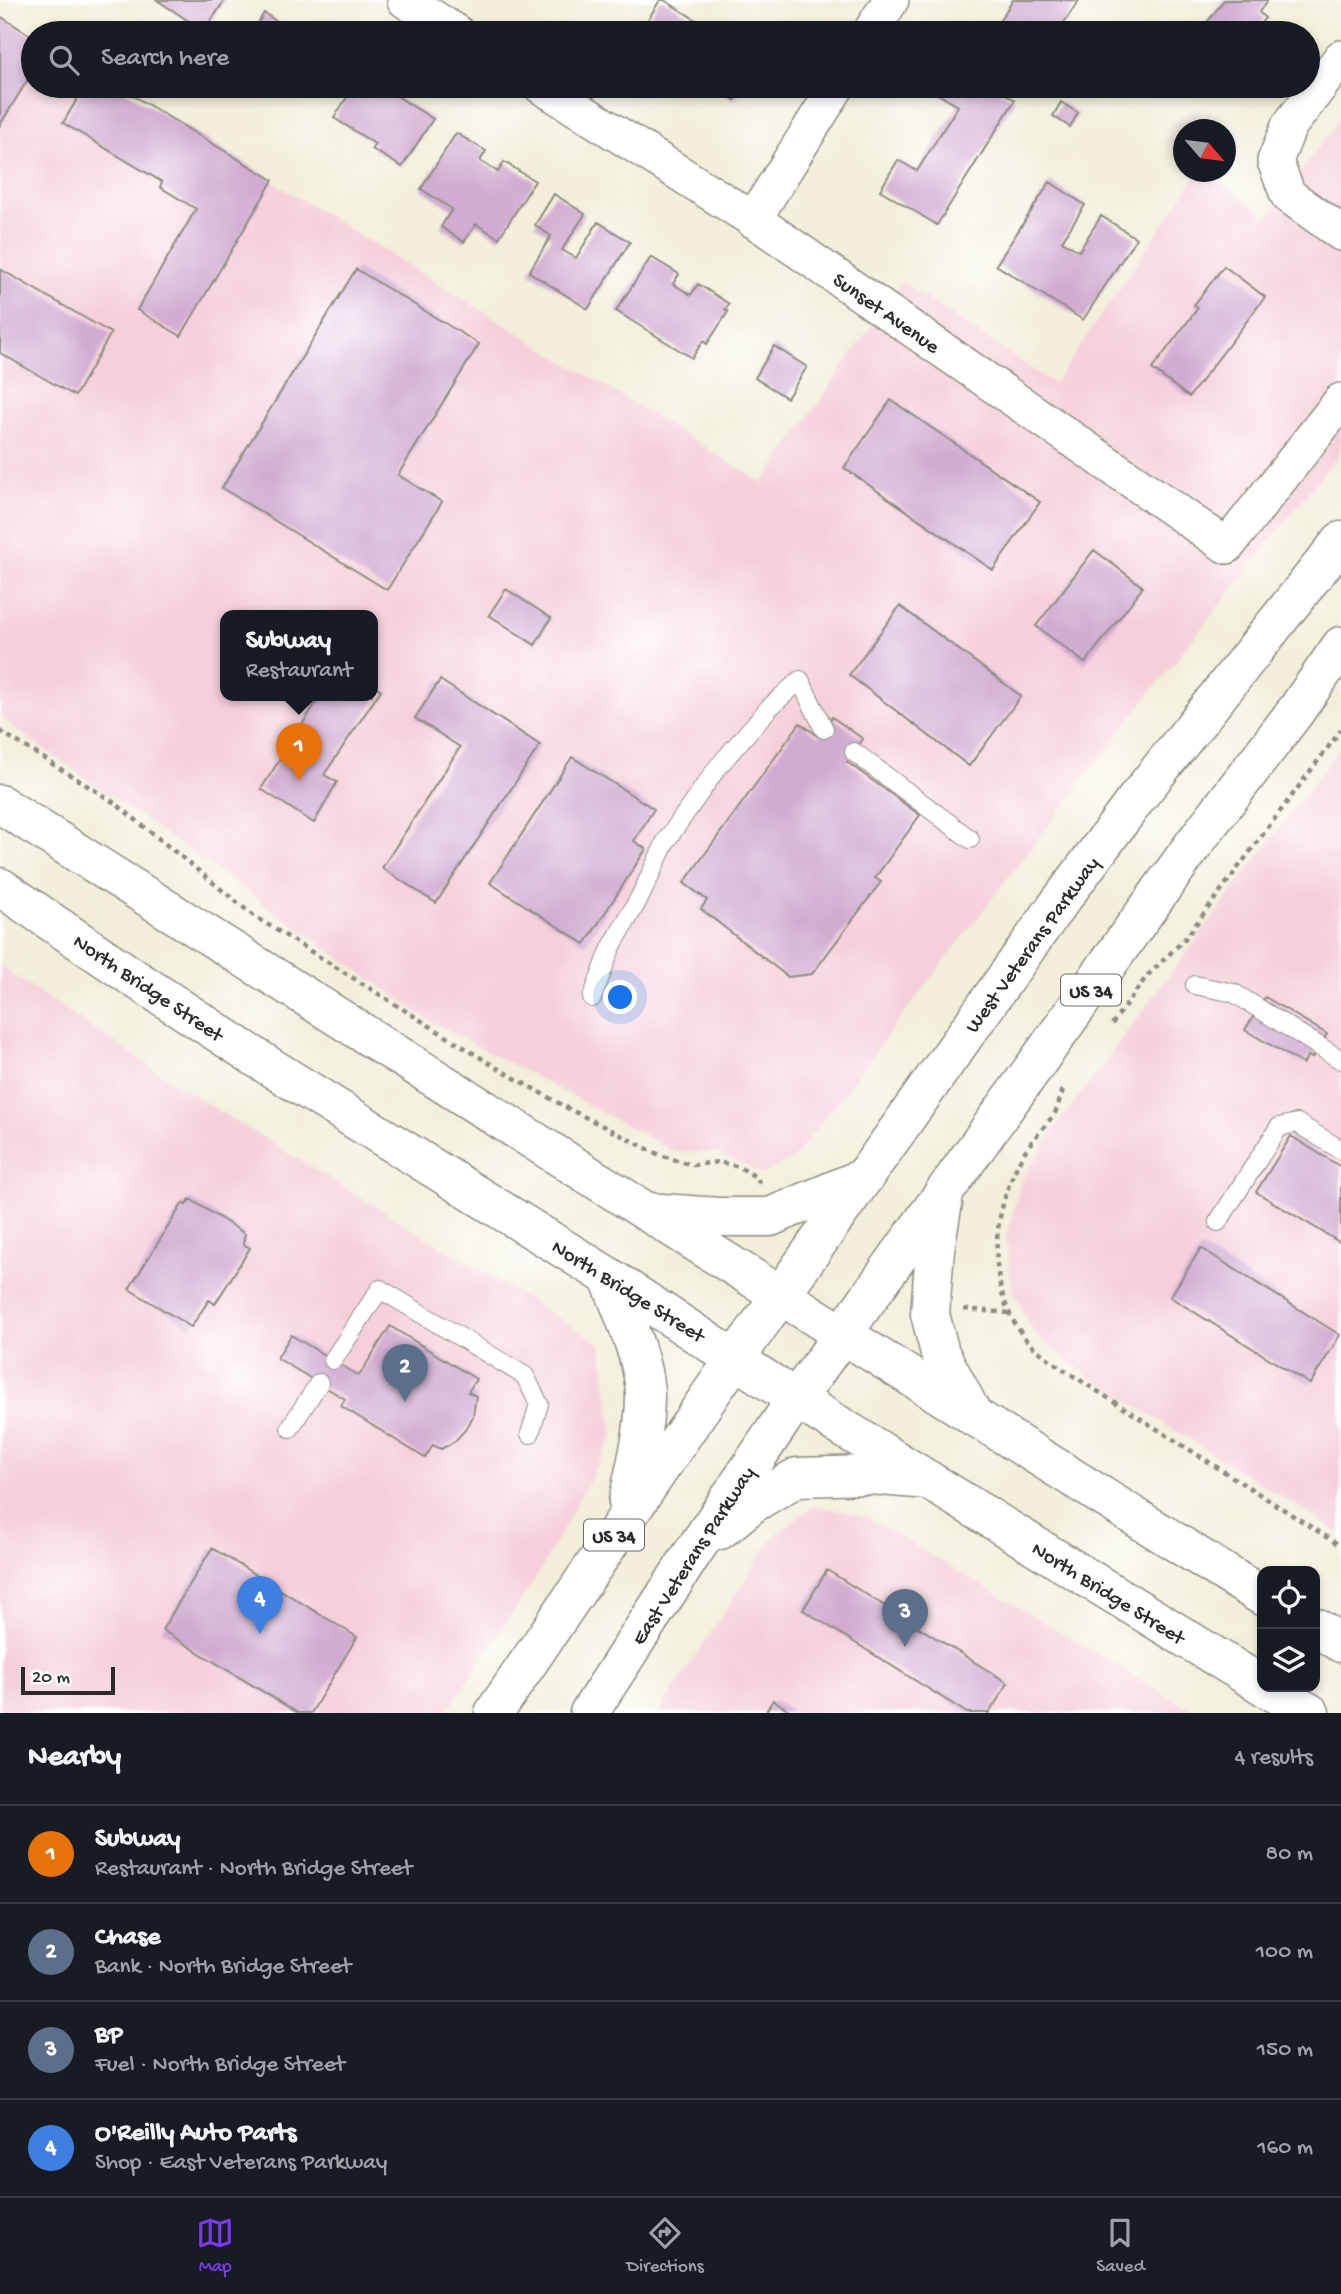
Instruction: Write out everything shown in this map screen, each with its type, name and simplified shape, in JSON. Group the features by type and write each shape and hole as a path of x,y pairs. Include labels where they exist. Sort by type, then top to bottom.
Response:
{"main road":[{"name":"West Veterans Parkway","path":"736,1358 1129,808 1341,541"},
{"name":"US 34","path":"796,1399 1196,841 1295,712 1341,646"},
{"path":"0,804 1257,1593"},
{"name":"North Bridge Street","path":"0,887 272,1068 609,1277 796,1399 1257,1682"},
{"path":"647,1212 718,1217 770,1217 865,1177"},
{"path":"945,1193 935,1249 930,1314 940,1353 974,1417"},
{"path":"609,1277 635,1345 645,1394 639,1448 625,1519"},
{"name":"US 34","path":"494,1713 736,1358"},
{"name":"East Veterans Parkway","path":"589,1713 796,1399"},
{"path":"694,1551 752,1504 797,1477 869,1475 928,1480"},
{"path":"1318,1629 1341,1643"},
{"name":"North Bridge Street","path":"1274,1692 1310,1713"}],"street":[{"path":"405,0 438,21"},
{"path":"878,21 891,0"},
{"path":"1320,85 1341,58"},
{"name":"Sunset Avenue","path":"560,98 753,220 1227,546 1341,401"},
{"path":"753,220 829,98"},
{"path":"1310,98 1289,126 1275,162 1288,195 1341,233"}],"lane":[{"path":"592,998 611,948 641,895 666,841 717,768 769,708 800,680 824,729"},
{"path":"854,752 970,839"},
{"path":"1195,985 1234,993 1341,1060"},
{"path":"1217,1222 1279,1127 1297,1123 1341,1150"},
{"path":"333,1360 380,1289 525,1376 539,1404 530,1434"},
{"path":"290,1428 319,1383"}],"path":[{"path":"1110,1026 1147,976 1184,940 1341,730"},
{"path":"0,731 115,803 254,916 497,1068 569,1109 660,1155 693,1165 718,1162 740,1167 757,1178 760,1185"},
{"path":"1066,1085 1055,1112 1033,1137 1021,1157 998,1222 998,1275 1009,1313 1025,1339 1061,1368 1341,1546"},
{"path":"954,1308 1009,1313"}],"shaded area":[{"path":"0,15 21,28 21,98 136,98 763,483 902,282 1054,384 1192,182 1220,182 1267,217 1341,117 1341,451 1122,729 794,1158 763,1174 717,1153 675,1152 427,1019 0,718"},
{"path":"1341,746 1341,1534 1090,1377 1034,1334 1012,1287 1006,1239 1021,1181 1050,1135"},
{"path":"0,966 198,1098 601,1344 613,1437 539,1573 446,1713 0,1713"},
{"path":"814,1505 867,1517 1197,1713 658,1713 773,1537"}],"building":[{"path":"157,0 225,0 211,21 189,21"},
{"path":"660,0 664,0 698,21 647,21"},
{"path":"1013,0 1079,0 1065,21 1000,21"},
{"path":"1224,0 1268,0 1259,12 1265,18 1263,21 1208,21"},
{"path":"264,13 276,21 259,21"},
{"path":"0,16 21,29 21,91 0,125"},
{"path":"78,98 137,98 273,180 181,336 137,310 196,209 160,187 162,182 63,123"},
{"path":"346,98 400,98 433,119 402,167 372,149 375,144 334,118"},
{"path":"945,98 1015,100 937,225 880,190 898,160 917,171 958,106"},
{"path":"1061,102 1078,113 1070,127 1053,116"},
{"path":"456,133 486,151 480,161 498,172 504,162 535,181 499,238 476,224 464,242 441,227 452,209 421,189"},
{"path":"1050,182 1085,205 1062,241 1079,251 1101,216 1136,238 1083,320 996,265"},
{"path":"554,194 585,214 562,250 576,258 598,222 630,242 588,309 529,272 551,236 535,225"},
{"path":"651,257 679,274 673,284 691,295 698,284 729,304 725,309 728,312 707,344 703,341 692,358 616,311"},
{"path":"1224,266 1265,297 1189,397 1152,369 1198,308 1194,305"},
{"path":"0,269 111,333 75,396 0,353"},
{"path":"356,269 479,344 398,475 442,502 387,590 222,488"},
{"path":"774,346 807,367 787,398 755,378"},
{"path":"891,400 1040,502 993,570 844,468"},
{"path":"1094,550 1143,587 1085,663 1036,626"},
{"path":"506,589 551,618 535,645 489,615"},
{"path":"900,606 1021,696 969,766 849,675"},
{"path":"440,680 540,745 436,903 382,868 460,747 415,718"},
{"path":"317,701 374,701 324,775 337,782 314,823 261,789"},
{"path":"832,717 863,739 847,762 920,815 875,878 881,882 812,974 788,977 701,909 707,900 684,883 800,723 818,736"},
{"path":"572,757 654,809 634,841 646,849 585,944 490,883"},
{"path":"1265,997 1327,1034 1312,1058 1308,1056 1303,1064 1245,1030"},
{"path":"1291,1136 1341,1167 1341,1243 1256,1192"},
{"path":"190,1199 245,1234 243,1244 250,1248 215,1304 209,1300 191,1327 129,1289 183,1203 186,1205"},
{"path":"1201,1248 1340,1335 1310,1384 1170,1297"},
{"path":"390,1326 476,1379 468,1392 476,1396 473,1416 467,1428 454,1442 441,1449 433,1445 425,1458 341,1406 345,1399 277,1358 291,1335 359,1376"},
{"path":"212,1548 357,1637 311,1713 298,1713 162,1630"},
{"path":"827,1570 1008,1683 989,1713 967,1713 803,1610"},
{"path":"773,1700 794,1713 765,1713"}],"place":[{"name":"Subway","path":"299,781"},
{"name":"Chase","path":"405,1402"},
{"name":"O'Reilly Auto Parts","path":"260,1634"},
{"name":"BP","path":"905,1647"}]}
